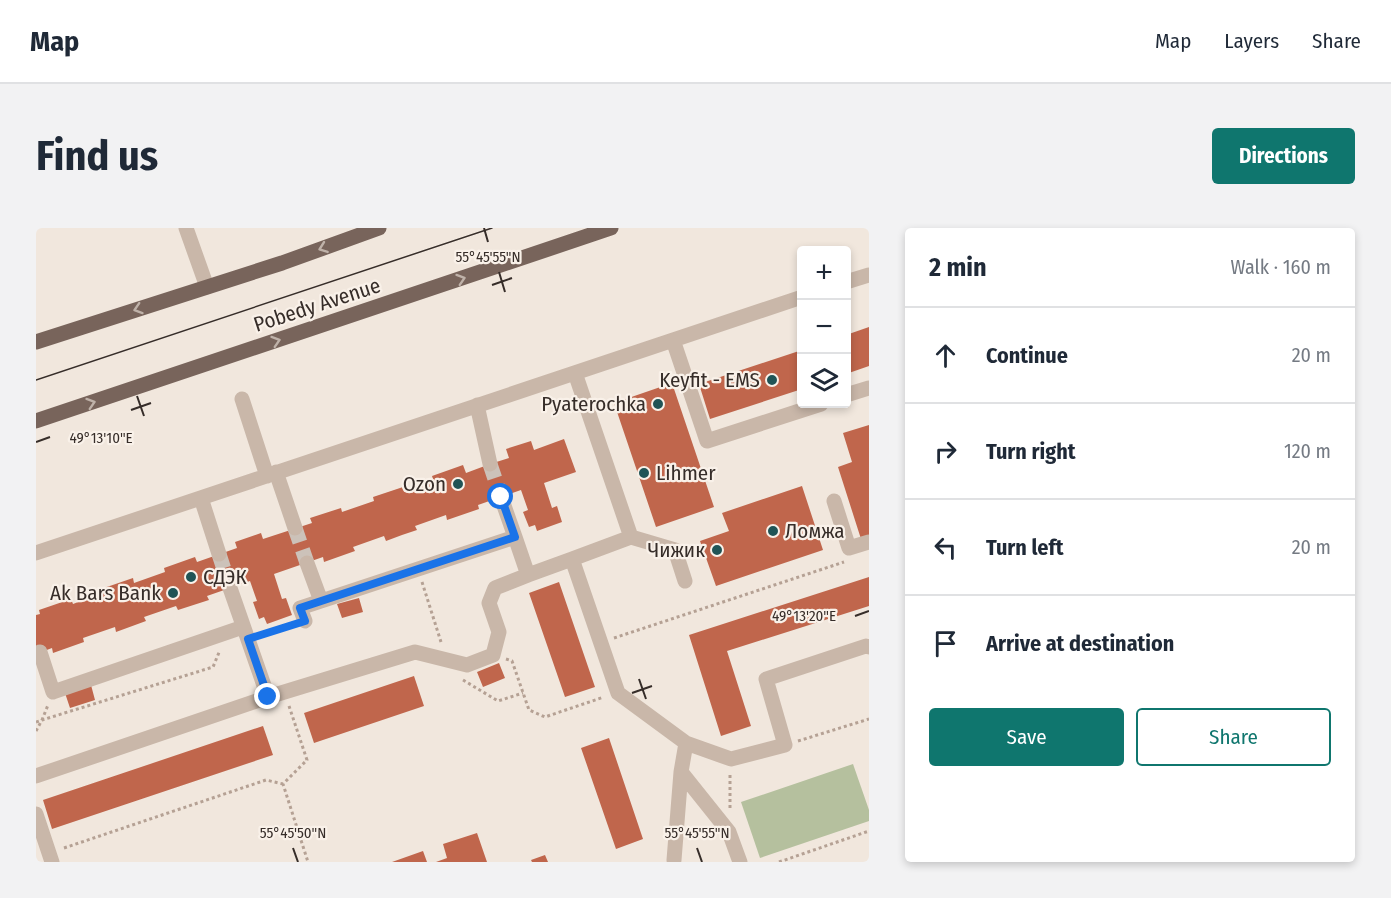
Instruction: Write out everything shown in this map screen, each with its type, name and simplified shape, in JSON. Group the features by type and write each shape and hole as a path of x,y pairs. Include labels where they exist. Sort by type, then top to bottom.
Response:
{"main road":[{"path":"36,342 207,287 378,228"},
{"name":"Pobedy Avenue","path":"36,421 611,228"}],"lane":[{"path":"186,228 207,287"},
{"path":"851,280 869,275"},
{"path":"36,553 797,298"},
{"path":"673,340 707,441 809,408"},
{"path":"575,373 631,537"},
{"path":"851,393 869,388"},
{"path":"242,399 295,528"},
{"path":"477,405 490,464"},
{"path":"501,497 528,575"},
{"path":"201,498 219,554"},
{"path":"834,501 849,548 869,542"},
{"path":"305,621 300,608 515,537"},
{"path":"36,776 268,697 415,652 467,664 493,655 499,632 489,603 495,588 631,537 675,550 685,581"},
{"path":"572,559 618,693 686,743 731,759 785,745 766,679 866,646 869,647"},
{"path":"307,563 321,601"},
{"path":"230,588 239,633 268,697"},
{"path":"40,652 53,692 239,633"},
{"path":"674,860 681,772 686,743"},
{"path":"681,772 729,832 740,862"},
{"path":"36,814 51,860"}],"path":[{"path":"601,642 847,561"},
{"path":"418,569 447,660"},
{"path":"36,722 213,667 239,633 305,621"},
{"path":"493,655 512,661 529,710 545,717 618,693"},
{"path":"36,730 53,692"},
{"path":"283,784 306,760 285,693"},
{"path":"785,745 869,719"},
{"path":"729,832 731,759"},
{"path":"51,860 55,851 266,780 283,784"},
{"path":"283,784 308,862"},
{"path":"779,862 869,831"}],"green space":[{"path":"853,764 869,810 869,821 760,858 741,802"}],"building":[{"path":"869,327 869,366 851,372 851,354 851,333"},
{"path":"797,352 797,391 710,419 699,384"},
{"path":"672,383 714,507 656,527 614,403"},
{"path":"869,425 869,536 861,539 838,467 852,462 843,433"},
{"path":"564,439 576,472 544,483 552,508 557,506 562,522 537,531 535,525 529,527 523,512 528,510 521,490 478,505 479,509 447,520 446,515 415,526 417,530 386,541 384,536 353,547 355,551 324,562 323,557 274,574 282,599 286,598 292,615 267,624 264,617 259,619 253,602 257,601 250,581 207,596 209,600 178,610 176,606 144,617 146,621 116,632 115,627 83,638 84,642 53,653 52,648 36,654 36,615 40,614 39,610 71,599 73,604 102,593 101,589 133,578 134,583 165,572 164,568 195,557 197,562 237,548 235,542 261,533 263,539 312,523 310,518 341,508 342,512 374,501 373,497 403,487 404,492 434,482 432,476 463,465 466,473 509,458 506,449 531,441 534,450"},
{"path":"802,486 823,550 716,586 700,541 729,531 722,513"},
{"path":"869,577 869,606 727,651 751,726 721,736 689,635"},
{"path":"559,582 595,687 565,697 529,593"},
{"path":"359,598 363,612 342,618 337,604"},
{"path":"499,663 505,678 483,687 477,672"},
{"path":"414,676 424,706 314,743 304,713"},
{"path":"91,685 95,700 70,708 65,693"},
{"path":"263,726 273,755 52,829 43,800"},
{"path":"609,738 643,839 616,849 581,748"},
{"path":"477,833 487,862 436,862 447,858 443,844"},
{"path":"423,851 427,862 392,862"},
{"path":"545,855 548,862 532,862 531,860"}],"tunnel":[{"path":"490,464 501,497"},
{"path":"295,528 307,563"},
{"path":"219,554 230,588"}],"tram line":[{"path":"36,380 492,228"}],"place":[{"name":"Keyfit - EMS","path":"772,380"},
{"name":"Pyaterochka","path":"658,404"},
{"name":"Lihmer","path":"644,473"},
{"name":"Ozon","path":"458,484"},
{"name":"Ломжа","path":"773,531"},
{"name":"Чижик","path":"717,550"},
{"name":"СДЭК","path":"191,577"},
{"name":"Ak Bars Bank","path":"173,593"}],"route":[{"path":"268,697 248,639 305,621 300,608 515,537 501,497"}]}
